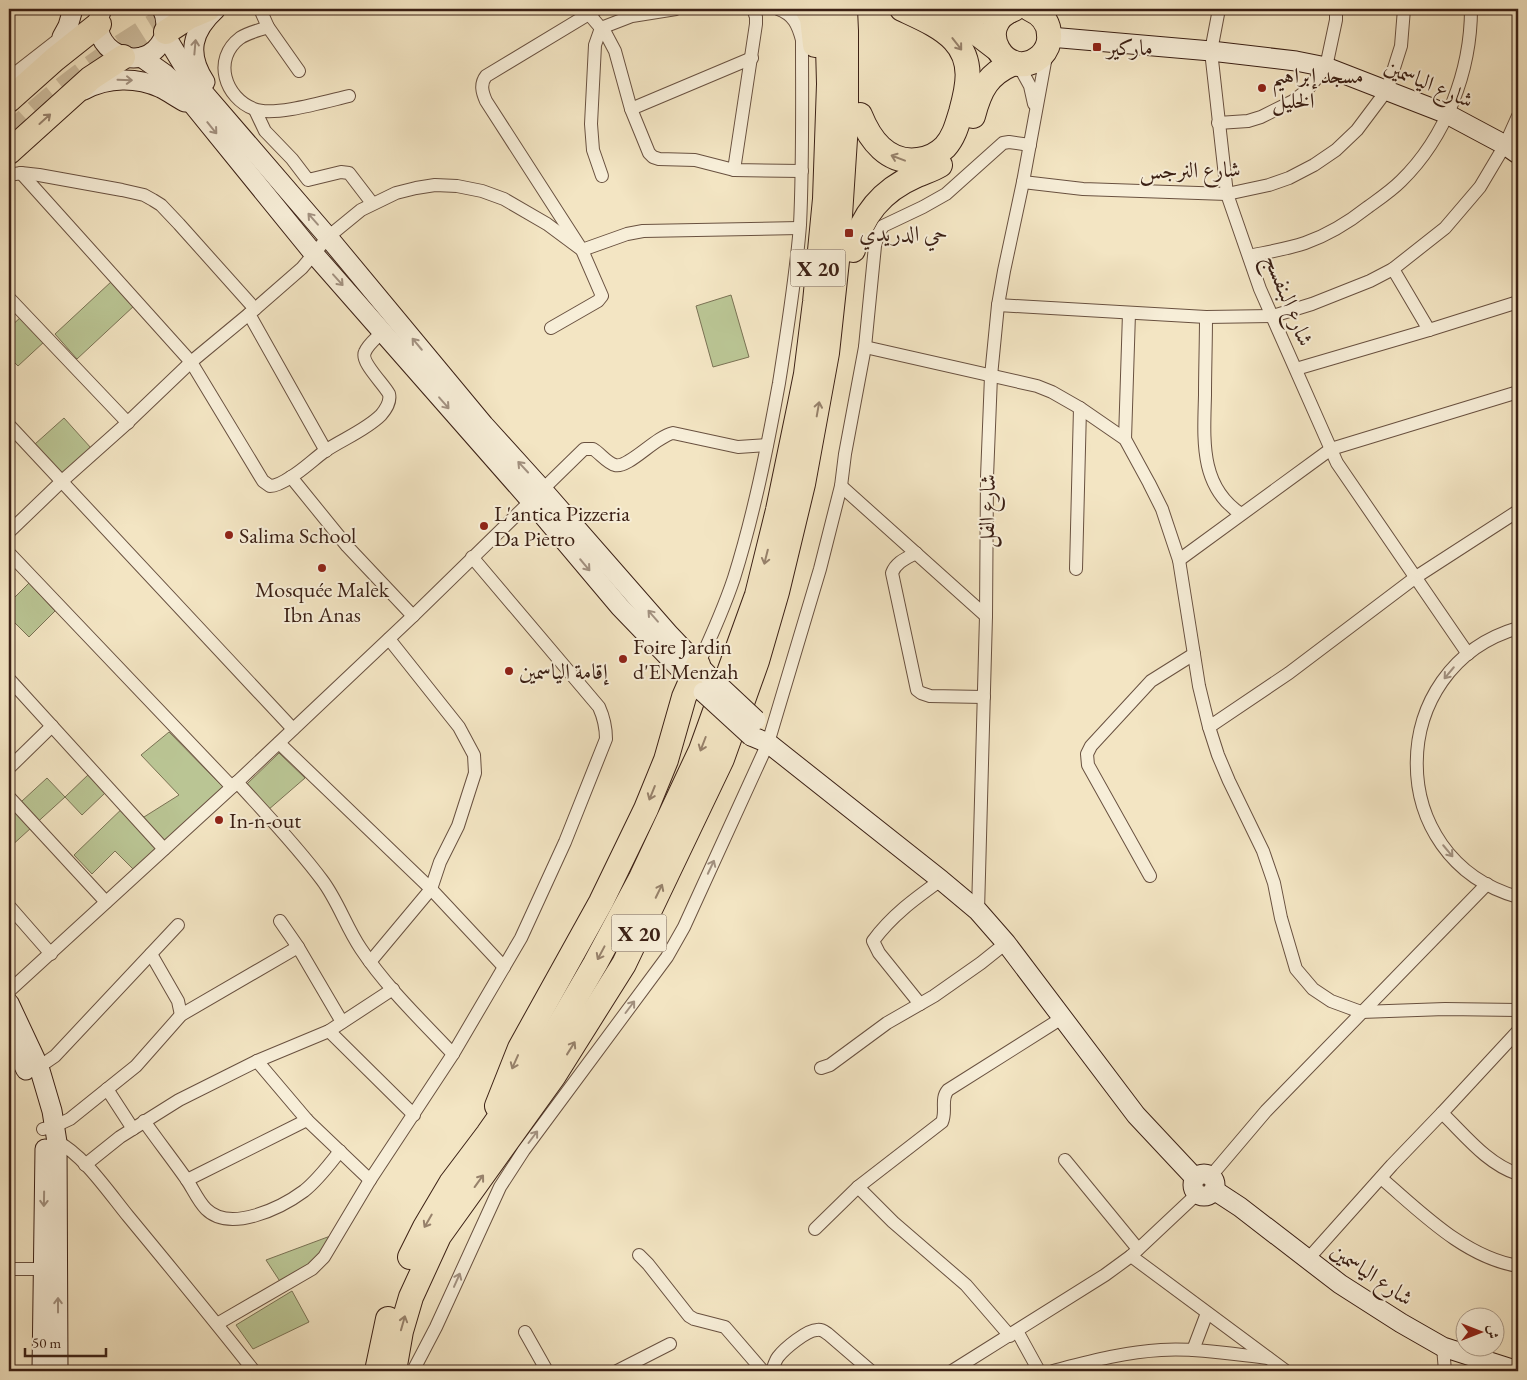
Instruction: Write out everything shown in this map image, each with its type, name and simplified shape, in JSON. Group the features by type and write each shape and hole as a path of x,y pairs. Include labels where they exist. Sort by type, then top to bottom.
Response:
{"highway":[{"path":"164,25 208,9"},
{"path":"780,501 778,462 800,332 810,200 815,44 812,18 807,9"},
{"path":"860,115 874,141 884,151 897,159 909,161 922,160 933,156 947,144 957,128 968,84 968,72 962,50 946,33 902,9"},
{"path":"928,9 970,28 1010,58 1027,63 1036,60 1043,54 1047,30 1044,20 1038,13 1018,9 985,12 967,9"},
{"path":"1010,58 994,31 1002,16 1018,9"},
{"path":"9,100 100,14"},
{"path":"827,353 844,314 853,250 860,115 844,18"},
{"name":"X 20","path":"377,1371 388,1317 396,1292 425,1227 451,1183 535,1067 595,964 640,880 700,750 757,595 780,501 806,374 824,199 829,84 844,18"},
{"name":"X 20","path":"394,1371 401,1331 410,1297 438,1236 554,1077 624,964 722,759 757,661 777,592 809,457 827,353 837,262 846,124 844,18"},
{"path":"9,152 91,78 132,57"},
{"path":"853,250 858,233 876,203 902,183 948,160 956,151 971,124 978,98 984,87 990,77 1010,58"},
{"path":"488,1134 501,1092 520,1048 601,902 646,809 666,760 684,697 700,679"}],"street":[{"path":"62,37 68,26 73,9"},
{"path":"216,9 198,31 194,40 194,54 197,68 210,90 217,108"},
{"path":"260,9 268,27 299,72"},
{"path":"602,176 593,150 591,124 595,44 601,28 632,16 676,9"},
{"path":"734,170 752,58 756,24 753,9"},
{"path":"700,679 734,579 754,508 768,446 786,340 799,228 802,171 802,40 798,25 793,18 778,9"},
{"name":"شارع البنفسج","path":"1219,9 1211,51 1228,194 1260,290 1337,463 1468,654"},
{"path":"1218,122 1248,120 1275,111 1306,91 1326,67 1336,20 1336,9"},
{"name":"شارع النرجس","path":"1023,182 1084,189 1228,194 1269,185 1289,178 1314,166 1336,150 1357,130 1387,90 1401,46 1404,9"},
{"path":"1250,256 1306,243 1349,222 1400,182 1427,150 1447,114 1464,68 1470,45 1471,9"},
{"path":"551,328 598,301 602,296 582,250 486,101 482,81 486,76 592,11 615,51 631,109 649,153 653,157 695,160 734,170 802,171"},
{"path":"9,78 62,37 100,14 103,41 108,48 132,57 165,74 176,84 314,254 383,331 459,421 536,495 668,633 700,679 754,728 768,744"},
{"path":"132,57 155,49 164,25"},
{"path":"164,25 191,78 328,237 484,425 536,495"},
{"path":"268,27 240,38 229,50 224,65 226,83 236,99 255,110 273,112 349,96"},
{"name":"شارع الياسمين","path":"1047,30 1296,61 1326,67 1447,114 1512,149"},
{"name":"شارع الفل","path":"978,911 986,616 987,477 991,376 998,305 1030,145 1047,30"},
{"path":"631,109 752,58"},
{"path":"1010,58 1030,86 1035,114"},
{"path":"64,102 98,84 116,80 127,80 150,84 194,106"},
{"path":"217,108 236,99"},
{"path":"255,110 265,131 292,158 305,178 311,180 342,172 349,173 372,204"},
{"path":"998,305 1206,317 1273,316 1312,304 1345,292 1393,269 1445,228 1512,149 1518,116"},
{"path":"413,1371 436,1327 500,1186 524,1150 667,957 684,927 768,744 820,569 841,486 865,348 875,246 878,235 883,226 946,194 1003,143 1030,145"},
{"path":"15,174 191,362 266,484 274,486 291,477 326,451 374,421 387,406 390,394 365,361 364,354 383,331"},
{"path":"15,174 39,175 122,190 144,195 161,205 252,312 326,451"},
{"path":"9,532 61,482 128,423 191,362 302,268 328,237 347,220 372,204 396,193 435,185 457,186 482,191 504,199 547,224 582,250"},
{"path":"582,250 626,234 643,231 799,228"},
{"path":"1393,269 1429,330"},
{"path":"9,298 128,423"},
{"path":"1296,369 1518,302"},
{"path":"1125,439 1129,312"},
{"path":"1206,317 1204,430 1208,470 1221,497 1241,514"},
{"path":"865,348 1037,386 1080,408 1125,439 1162,510 1179,560 1194,654 1209,727 1218,755 1228,781 1263,851 1274,883 1281,918 1296,969 1313,990 1331,1002 1361,1012 1444,1009 1518,1010"},
{"path":"1179,560 1331,449 1518,392"},
{"path":"1076,569 1080,408"},
{"path":"9,426 293,729"},
{"path":"9,991 235,785 413,616 584,449 589,448 600,453 610,463 620,466 628,463 664,435 673,433 738,447 768,446"},
{"path":"291,477 347,546 413,616"},
{"path":"841,486 986,616"},
{"path":"1209,727 1289,673 1416,578 1518,511"},
{"path":"9,553 304,857 323,882 354,939 370,962 392,990 453,1054"},
{"path":"916,553 899,562 892,572 918,690 921,694 930,696 984,697"},
{"path":"218,1324 319,1264 330,1249 370,1180 453,1054 521,938 565,842 606,739 604,717 599,706 472,558"},
{"path":"1518,628 1494,637 1468,654 1446,676 1423,717 1416,747 1417,779 1424,809 1437,837 1468,872 1487,884 1518,897"},
{"path":"370,962 431,889 440,862 458,826 475,773 474,755 458,727 389,639"},
{"path":"1150,876 1088,765 1087,754 1091,746 1152,681 1194,654"},
{"path":"9,679 164,849"},
{"path":"9,768 52,726"},
{"path":"279,743 431,889 504,967"},
{"name":"شارع الياسمين","path":"768,744 978,911 1006,943 1136,1115 1204,1185 1240,1207 1347,1289 1443,1347 1518,1371"},
{"path":"9,797 106,902"},
{"path":"920,1004 879,953 873,941 905,906 941,880"},
{"path":"952,1371 1105,1275 1134,1252 1204,1185 1266,1111 1487,884"},
{"path":"9,906 51,954"},
{"path":"280,921 298,947 342,1022"},
{"path":"39,1067 55,1056 178,925"},
{"path":"821,1068 830,1064 888,1023 981,963 1006,943"},
{"path":"42,1371 45,1147 52,1133 136,1066 181,1015 298,947"},
{"path":"150,954 178,1001 181,1015"},
{"path":"85,1165 144,1121 214,1082 257,1061 329,1031 392,990"},
{"path":"9,1003 39,1067 48,1096 52,1133 58,1371"},
{"path":"815,1229 858,1187 942,1122 944,1112 943,1099 948,1090 1062,1018"},
{"path":"329,1031 414,1115"},
{"path":"1308,1260 1381,1178 1518,1031"},
{"path":"9,1035 30,1078 52,1133 85,1165 218,1324 254,1371"},
{"path":"257,1061 307,1120 370,1180"},
{"path":"107,1089 133,1129"},
{"path":"1442,1113 1490,1158 1505,1169 1518,1174"},
{"path":"187,1180 307,1120"},
{"path":"144,1121 205,1208 222,1218 238,1219 266,1212 284,1204 304,1191 321,1175 340,1151"},
{"path":"1065,1160 1134,1252 1207,1313 1286,1371"},
{"path":"1381,1178 1436,1225 1463,1244 1494,1260 1518,1266"},
{"path":"858,1187 893,1222 966,1285 1014,1333 1039,1371"},
{"path":"639,1254 689,1316 694,1320 725,1327 763,1371"},
{"path":"9,1269 43,1270"},
{"path":"1193,1350 1207,1313"},
{"path":"772,1371 778,1357 785,1350 808,1332 817,1330 823,1330 871,1371"},
{"path":"525,1332 547,1371"},
{"path":"617,1371 670,1344"},
{"path":"1443,1347 1445,1371"},
{"path":"1052,1371 1108,1357 1160,1350 1193,1350 1268,1358"}],"green space":[{"path":"112,281 135,305 77,359 55,334"},
{"path":"731,295 749,357 713,367 696,306"},
{"path":"22,316 45,341 18,366 9,357 9,328"},
{"path":"64,418 91,448 63,474 35,444"},
{"path":"29,583 55,611 29,637 9,617 9,603"},
{"path":"169,732 224,788 136,872 115,851 92,874 74,855 129,802 144,817 179,795 141,755"},
{"path":"279,753 305,778 268,810 247,784"},
{"path":"89,774 106,792 82,815 65,797"},
{"path":"47,778 65,797 9,848 9,813"},
{"path":"333,1235 322,1259 281,1283 266,1260"},
{"path":"292,1291 309,1322 253,1349 236,1325"}],"tunnel":[{"path":"9,136 49,100 91,67 182,9"}],"place":[{"name":"ماركير","path":"1097,47"},
{"name":"مسجد إبراهيم الخليل","path":"1262,88"},
{"name":"حي الدريدي","path":"849,233"},
{"name":"L'antica Pizzeria Da Pietro","path":"484,526"},
{"name":"Salima School","path":"229,535"},
{"name":"Mosquée Malek Ibn Anas","path":"322,568"},
{"name":"Foire Jardin d'El Menzah","path":"623,659"},
{"name":"إقامة الياسمين","path":"509,671"},
{"name":"In-n-out","path":"219,820"}]}
